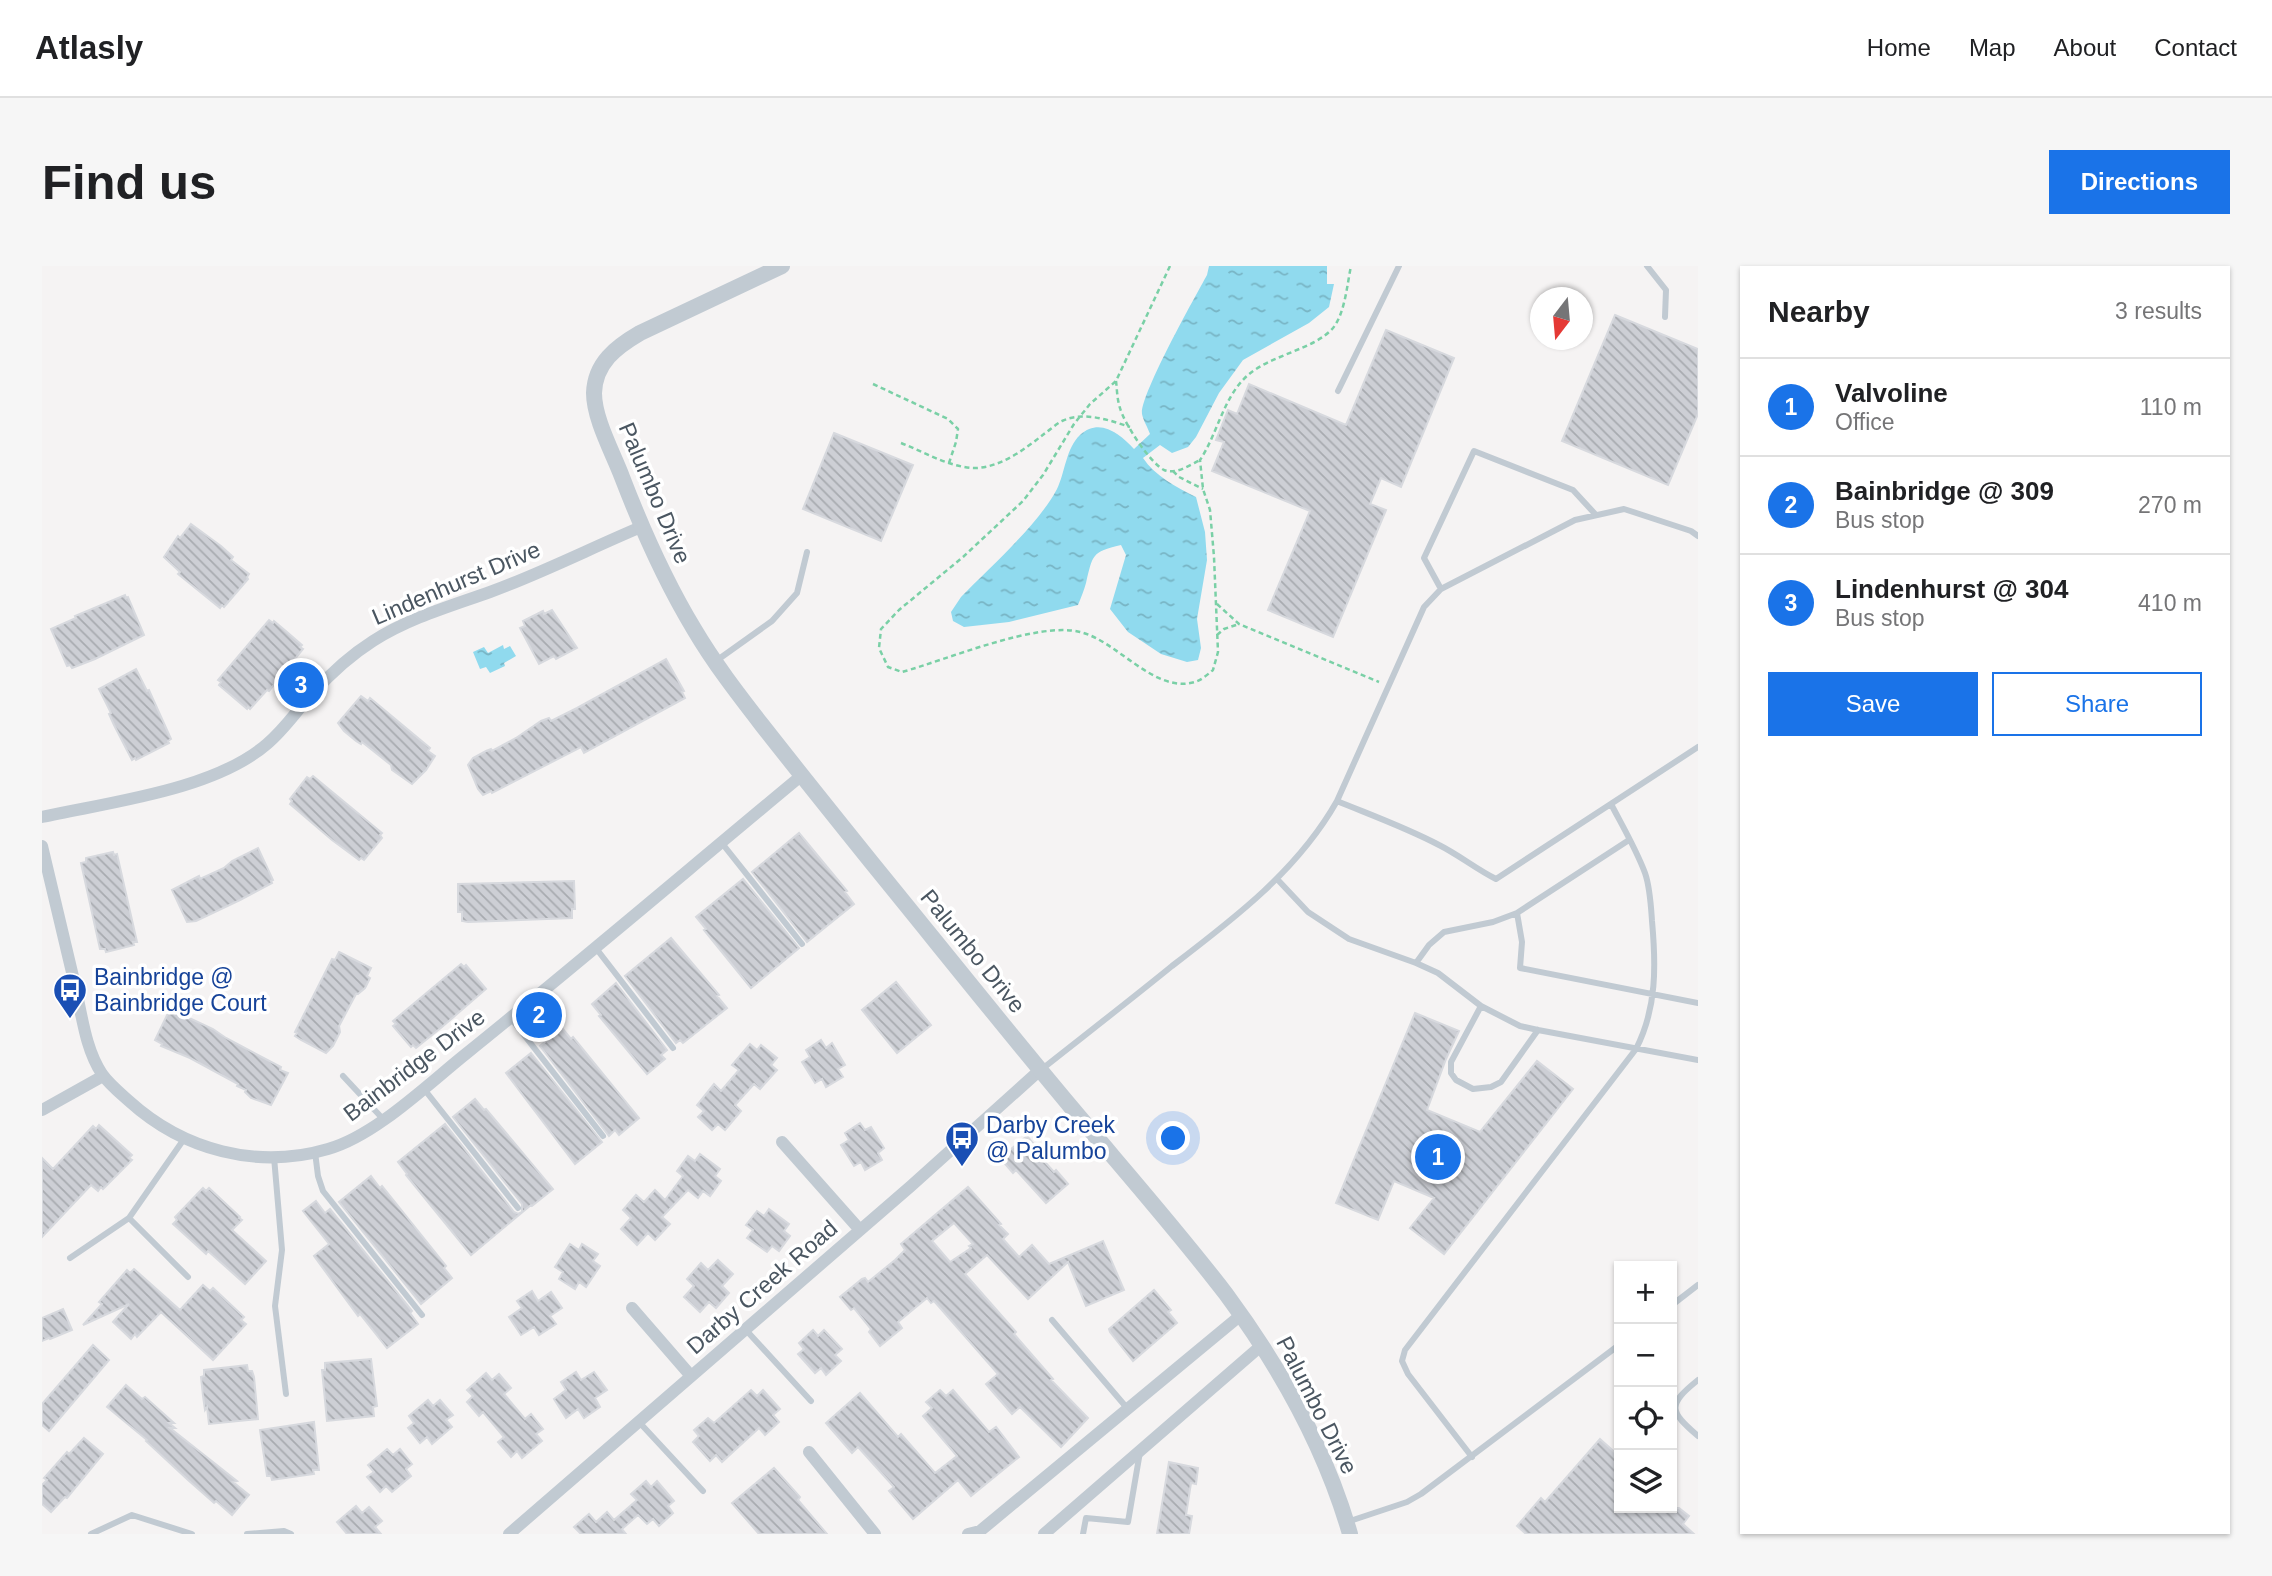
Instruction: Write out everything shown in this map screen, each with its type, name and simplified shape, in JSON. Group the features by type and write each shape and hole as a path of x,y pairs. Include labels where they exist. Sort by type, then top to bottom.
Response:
{"street":[{"name":"Palumbo Drive","path":"782,266 640,333 619,345 603,361 596,378 595,400 599,418 642,527 675,596 715,662 802,776 1040,1070 1204,1266 1241,1315 1287,1387 1320,1450 1348,1528"},
{"name":"Lindenhurst Drive","path":"42,817 185,785 229,769 265,746 284,729 341,664 373,640 429,614 492,591 642,527"},
{"name":"Bainbridge Drive","path":"42,846 82,1018 95,1061 103,1076 146,1116 184,1139 226,1153 294,1157 330,1149 366,1132 802,776"},
{"name":"Darby Creek Road","path":"509,1534 1040,1070"},
{"path":"42,1110 103,1076"},
{"path":"782,1142 859,1230"},
{"path":"632,1308 691,1376"},
{"path":"968,1534 980,1531 1241,1315"},
{"path":"1044,1534 1262,1345"},
{"path":"809,1452 875,1534"}],"lane":[{"path":"1338,391 1399,266"},
{"path":"1647,266 1666,290 1665,317"},
{"path":"1441,589 1424,558 1474,451 1573,490 1596,515"},
{"path":"1040,1070 1199,946 1277,879 1304,852 1337,801 1424,607 1441,589 1575,520 1624,509 1691,531 1698,536"},
{"path":"715,662 772,621 797,593 807,552"},
{"path":"1337,801 1435,843 1496,879 1698,747"},
{"path":"1472,1457 1408,1374 1402,1361 1405,1350 1636,1049 1644,1032 1653,994 1655,962 1650,899 1646,876 1611,804"},
{"path":"1416,963 1429,945 1444,932 1517,914 1629,840"},
{"path":"721,842 802,944"},
{"path":"1277,879 1308,912 1349,939 1438,973 1481,1006 1520,1026 1698,1060"},
{"path":"1517,914 1522,942 1520,968 1698,1003"},
{"path":"594,947 673,1048"},
{"path":"1481,1006 1451,1062 1451,1073 1455,1080 1473,1089 1491,1087 1501,1082 1538,1031"},
{"path":"510,1017 603,1136"},
{"path":"343,1076 383,1119"},
{"path":"423,1088 518,1208"},
{"path":"70,1258 129,1218 184,1139"},
{"path":"315,1152 323,1191 422,1315"},
{"path":"274,1157 282,1250 275,1306 286,1394"},
{"path":"129,1218 188,1277"},
{"path":"1677,1301 1698,1285"},
{"path":"1052,1320 1127,1408"},
{"path":"745,1329 811,1401"},
{"path":"1348,1528 1407,1502 1472,1457 1614,1349"},
{"path":"1698,1380 1682,1393 1676,1402 1680,1421 1698,1436"},
{"path":"639,1422 703,1491"},
{"path":"1086,1518 1128,1522 1140,1450"},
{"path":"1077,1505 1086,1518 1083,1534"},
{"path":"91,1534 132,1515 192,1534"},
{"path":"247,1534 284,1531 291,1534"}],"path":[{"path":"1170,266 1116,381 1090,404 1073,424 1043,475 1023,501 881,629 879,648 888,667 902,672 994,643 1051,630 1078,631 1100,638 1160,678 1177,684 1197,682 1213,670 1218,652 1210,510 1203,489 1200,460"},
{"path":"1116,381 1120,408 1138,440 1164,470 1180,470 1200,460 1232,394 1247,376 1264,364 1320,339 1333,328 1340,314 1351,266"},
{"path":"873,384 948,419 958,429 949,463"},
{"path":"901,443 949,463 975,468 999,463 1023,450 1061,421 1095,417 1130,428"},
{"path":"1172,471 1203,489"},
{"path":"1216,603 1239,624 1389,686"},
{"path":"1217,635 1224,629 1239,624"}],"water":[{"path":"1209,266 1327,266 1327,284 1334,284 1329,307 1309,323 1243,360 1219,393 1188,447 1172,453 1160,445 1143,458 1160,476 1196,497 1205,532 1207,560 1197,619 1201,648 1198,660 1187,662 1161,654 1128,632 1110,609 1126,555 1121,545 1095,556 1078,605 1009,622 964,627 953,621 951,612 961,597 1026,531 1049,503 1060,483 1075,440 1080,435 1095,427 1102,428 1116,433 1134,449 1150,434 1142,414 1144,403"},
{"path":"503,645 504,649 510,646 516,656 504,663 505,666 490,673 486,667 480,669 473,652 484,647 488,653"}],"building":[{"path":"1615,315 1698,349 1698,414 1668,485 1562,441"},
{"path":"1386,330 1454,358 1401,487 1381,478 1370,504 1386,510 1333,637 1268,610 1310,511 1212,471 1224,442 1216,440 1228,410 1237,414 1249,384 1346,425"},
{"path":"834,433 913,465 881,541 803,509"},
{"path":"191,524 221,546 233,557 231,560 249,574 248,579 224,607 222,605 220,608 178,574 180,572 164,557 178,536 180,538"},
{"path":"125,595 144,635 95,659 72,668 67,666 51,629"},
{"path":"552,610 577,648 539,664 520,628 525,626 523,621 543,611 544,614"},
{"path":"269,620 287,632 303,649 269,691 247,709 219,685 221,682 218,680"},
{"path":"666,659 684,691 682,692 685,698 584,753 581,747 492,793 491,791 483,795 478,789 468,765 473,758 516,738 541,721 549,718 551,721 577,708"},
{"path":"136,669 147,691 149,690 171,739 169,743 132,760 99,689"},
{"path":"361,696 368,701 370,698 430,748 428,751 435,756 412,784 392,770 391,765 362,742 361,744 356,741 338,723"},
{"path":"313,776 382,833 382,838 364,860 359,860 332,840 290,804 290,799 307,777 310,779"},
{"path":"799,833 847,891 845,892 854,904 807,942 752,872"},
{"path":"258,848 272,883 196,921 187,922 172,890 199,876 200,879 224,868"},
{"path":"113,852 114,855 117,854 137,942 106,952 105,949 100,949 81,863 86,862 86,858"},
{"path":"743,879 799,948 751,988 696,917"},
{"path":"574,881 575,909 572,909 572,918 468,922 462,921 462,912 458,912 458,884"},
{"path":"671,938 727,1008 683,1043 680,1040 676,1043 625,976"},
{"path":"339,952 371,968 367,976 370,978 365,988 356,994 339,1026 340,1032 333,1046 326,1053 295,1036 295,1032 332,959 335,960"},
{"path":"461,964 464,967 466,965 486,989 416,1048 413,1045 411,1047 393,1026 396,1024 393,1021"},
{"path":"896,982 931,1025 897,1053 862,1010"},
{"path":"616,983 667,1050 661,1055 665,1059 647,1074 592,1004"},
{"path":"170,1009 213,1029 288,1073 271,1105 251,1098 238,1084 161,1046 162,1044 155,1040"},
{"path":"1415,1013 1459,1031 1427,1110 1480,1132 1537,1061 1573,1089 1444,1254 1410,1228 1434,1198 1394,1181 1378,1220 1336,1203"},
{"path":"562,1028 571,1039 573,1037 639,1118 619,1135 615,1130 609,1136 540,1046"},
{"path":"821,1040 826,1048 832,1043 845,1065 838,1069 843,1077 826,1087 822,1079 815,1083 802,1062 810,1057 806,1050"},
{"path":"750,1044 757,1050 761,1045 777,1058 771,1065 777,1070 760,1089 754,1084 735,1105 741,1111 725,1130 718,1124 712,1130 698,1117 704,1111 697,1105 714,1084 721,1091 739,1070 732,1065"},
{"path":"531,1053 602,1142 575,1164 506,1073"},
{"path":"475,1099 553,1189 471,1255 398,1162 445,1124 514,1212 522,1212 522,1204 453,1117"},
{"path":"860,1123 865,1130 871,1127 884,1148 878,1153 882,1160 865,1170 861,1162 854,1166 841,1145 849,1140 845,1133"},
{"path":"99,1125 132,1155 129,1158 132,1160 103,1189 101,1187 98,1191 91,1185 42,1237 42,1158 53,1169 93,1126 96,1129"},
{"path":"1027,1136 1037,1148 1034,1150 1068,1184 1046,1203 1016,1170 1013,1173 1000,1158"},
{"path":"700,1154 720,1169 715,1176 721,1181 710,1196 703,1191 698,1198 688,1190 662,1217 670,1224 655,1240 648,1233 637,1245 621,1229 631,1218 623,1210 636,1195 644,1202 655,1190 665,1200 683,1176 677,1171 688,1156 695,1161"},
{"path":"371,1176 446,1266 444,1268 452,1278 421,1304 339,1202"},
{"path":"968,1187 1001,1224 999,1225 1008,1234 1003,1239 1019,1257 1032,1245 1049,1264 1103,1241 1124,1290 1086,1306 1068,1262 1028,1299 987,1255 965,1274 1016,1332 1014,1334 1053,1379 1051,1380 1088,1418 1061,1447 1020,1407 1012,1414 986,1384 998,1374 934,1301 931,1303 927,1298 898,1322 902,1328 880,1346 869,1332 871,1329 854,1308 851,1310 840,1297 862,1279 865,1278 868,1282 895,1260 905,1250 901,1244","holes":["954,1223 973,1244 950,1262 932,1241"]},
{"path":"203,1188 206,1191 209,1188 240,1217 242,1220 232,1230 266,1261 245,1284 173,1224 177,1220 175,1217"},
{"path":"316,1201 325,1213 330,1209 412,1311 410,1313 418,1324 387,1348 360,1314 358,1316 314,1256 329,1244 303,1211"},
{"path":"769,1209 789,1224 784,1231 790,1236 779,1251 772,1246 767,1252 747,1238 753,1230 746,1225 757,1211 764,1216"},
{"path":"570,1244 579,1250 582,1244 598,1254 593,1261 600,1266 586,1287 579,1282 575,1289 559,1279 563,1272 555,1267"},
{"path":"718,1260 733,1274 722,1286 729,1293 716,1308 709,1302 700,1312 684,1297 694,1286 687,1279 701,1263 708,1270"},
{"path":"134,1269 180,1310 203,1285 210,1291 213,1288 244,1317 241,1320 246,1324 213,1360 161,1312 137,1337 135,1334 131,1339 113,1322 129,1304 83,1325 127,1270 130,1273"},
{"path":"1154,1290 1171,1310 1168,1312 1177,1323 1133,1361 1109,1329"},
{"path":"532,1291 538,1301 551,1292 562,1308 550,1316 556,1324 539,1335 534,1327 521,1335 509,1317 522,1308 517,1301"},
{"path":"63,1309 72,1330 42,1341 42,1318"},
{"path":"813,1330 818,1336 824,1330 842,1349 835,1355 841,1361 826,1375 821,1368 815,1373 798,1354 804,1349 799,1343"},
{"path":"93,1345 109,1360 49,1431 42,1425 42,1404"},
{"path":"371,1359 377,1406 373,1407 374,1416 327,1421 322,1370 325,1370 325,1363"},
{"path":"247,1365 248,1371 252,1371 254,1377 258,1419 209,1424 201,1377 204,1376 204,1370"},
{"path":"576,1372 581,1380 594,1372 607,1390 595,1398 600,1407 584,1418 578,1409 566,1418 554,1399 566,1390 561,1382"},
{"path":"486,1373 492,1380 499,1374 511,1388 504,1394 525,1419 531,1414 543,1429 536,1434 542,1441 522,1458 517,1451 511,1457 498,1442 504,1437 483,1412 479,1416 467,1402 473,1396 467,1390"},
{"path":"126,1385 142,1399 145,1397 174,1423 169,1423 175,1428 170,1428 237,1481 233,1482 249,1495 232,1515 216,1501 214,1503 147,1440 107,1407"},
{"path":"751,1390 757,1396 763,1390 780,1409 773,1415 779,1422 765,1435 759,1428 722,1462 716,1455 710,1461 693,1442 699,1436 694,1430 708,1418 714,1423"},
{"path":"940,1390 946,1396 953,1390 989,1432 996,1427 1019,1457 971,1496 958,1480 913,1519 889,1491 894,1487 858,1447 852,1453 826,1423 860,1393 898,1437 901,1434 935,1473 957,1456 923,1416 932,1408 926,1402"},
{"path":"428,1400 433,1406 440,1400 453,1415 446,1420 452,1427 432,1444 427,1437 420,1443 408,1428 414,1423 409,1416"},
{"path":"314,1422 319,1470 313,1470 314,1474 272,1480 271,1476 267,1476 260,1430"},
{"path":"84,1438 103,1454 67,1498 51,1512 42,1504 42,1485 47,1480 44,1478 67,1452 69,1454"},
{"path":"1600,1439 1614,1452 1614,1513 1677,1513 1679,1508 1689,1516 1683,1524 1694,1534 1526,1534 1517,1526 1541,1498 1545,1502"},
{"path":"387,1449 393,1455 400,1449 412,1464 406,1469 411,1476 392,1492 386,1486 380,1492 367,1477 374,1472 368,1465"},
{"path":"1169,1462 1198,1468 1196,1484 1191,1483 1186,1515 1192,1516 1189,1534 1157,1534"},
{"path":"774,1468 800,1497 798,1500 827,1534 759,1534 732,1503"},
{"path":"646,1481 651,1487 657,1481 674,1501 668,1506 673,1513 659,1526 653,1519 647,1524 638,1515 622,1529 626,1534 581,1534 574,1527 589,1514 596,1522 607,1512 614,1520 637,1500 631,1494"},
{"path":"356,1506 362,1513 369,1507 382,1521 375,1527 381,1534 347,1534 337,1522"}],"place":[{"name":"Lindenhurst @ 304","path":"301,685"},
{"name":"Bainbridge @ 309","path":"539,1015"},
{"name":"Bainbridge @ Bainbridge Court","path":"70,1020"},
{"name":"Valvoline","path":"1438,1157"},
{"name":"Darby Creek @ Palumbo","path":"962,1168"}]}
